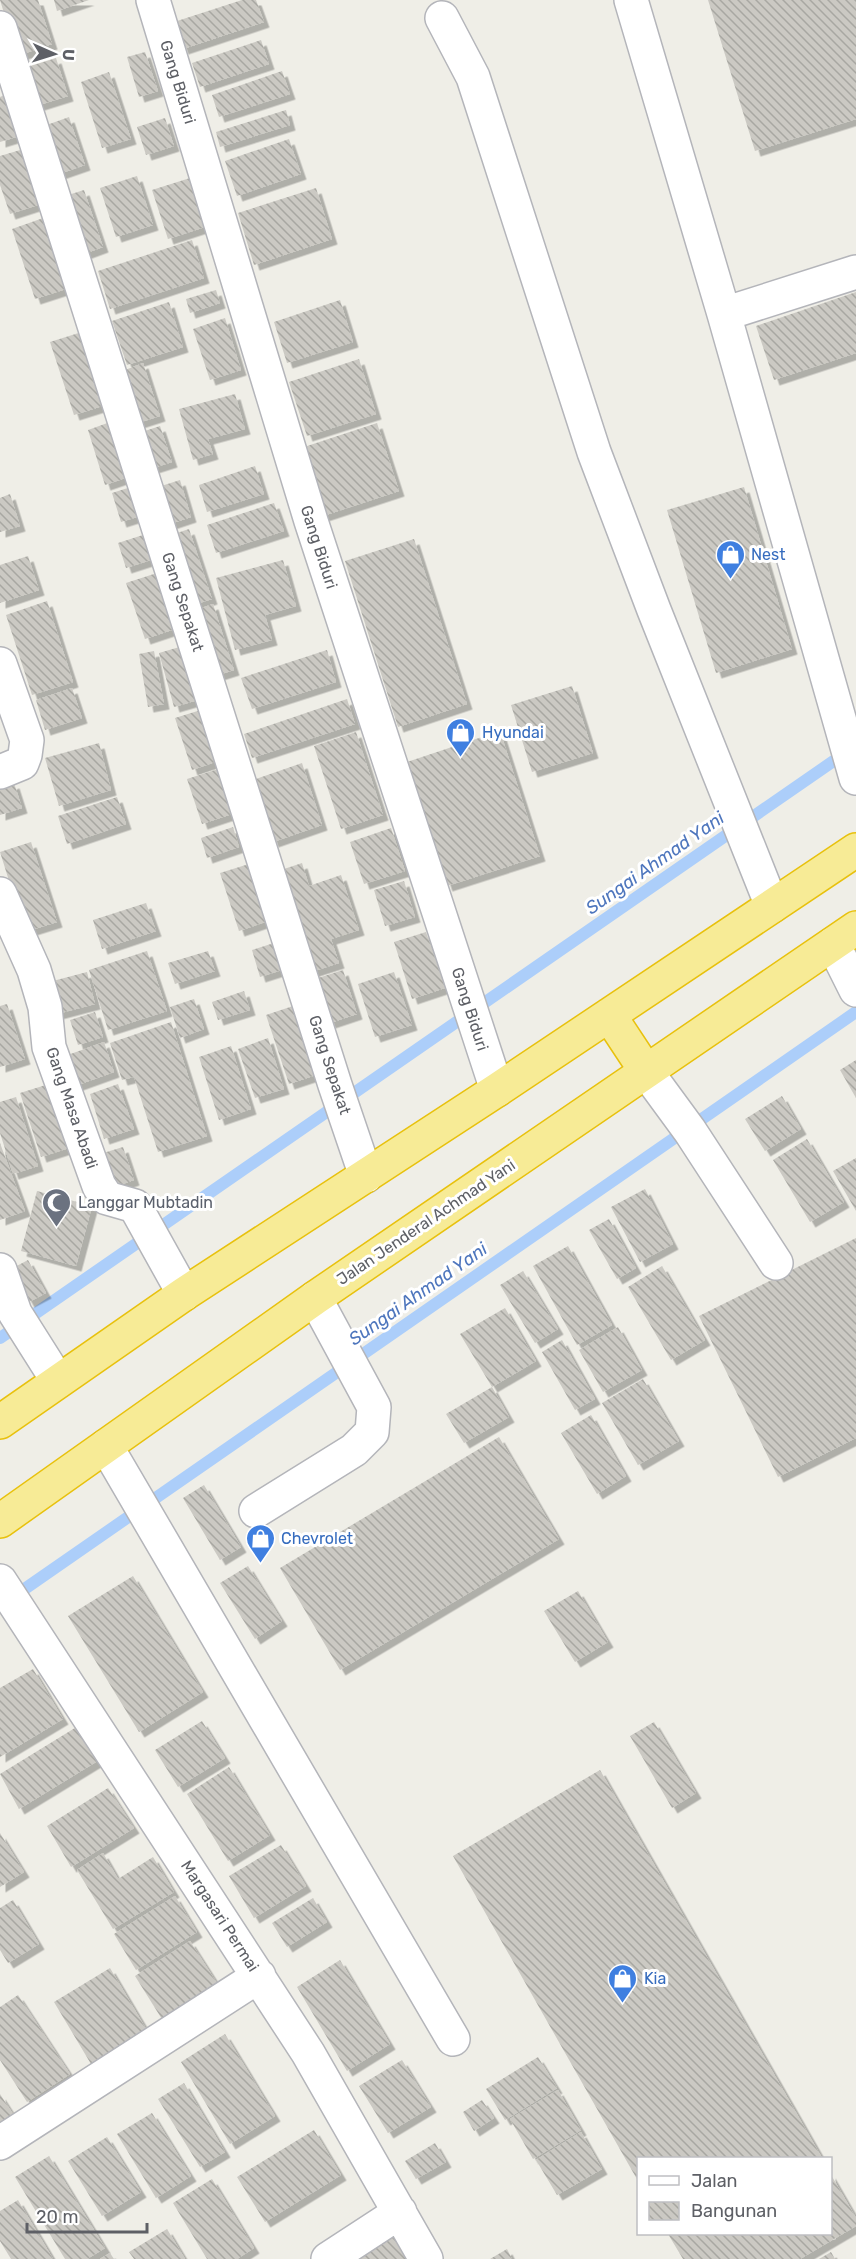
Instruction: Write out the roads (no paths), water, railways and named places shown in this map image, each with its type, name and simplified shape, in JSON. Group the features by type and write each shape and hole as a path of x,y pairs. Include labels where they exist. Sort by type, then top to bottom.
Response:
{"highway":[{"path":"0,1422 184,1293 497,1090 856,850"},
{"name":"Jalan Jenderal Achmad Yani","path":"0,1521 315,1298 844,936"},
{"path":"609,1015 646,1071"}],"street":[{"name":"Gang Biduri","path":"153,0 311,522 497,1090"},
{"path":"631,0 724,314 854,772"},
{"path":"442,18 473,77 594,452 654,610 772,906"},
{"name":"Gang Sepakat","path":"0,28 335,1085 366,1176"},
{"path":"724,314 856,272"},
{"path":"0,664 27,740 22,763 0,772"},
{"name":"Gang Masa Abadi","path":"0,894 34,970 45,1007 49,1047 99,1186 107,1198 135,1206 184,1293"},
{"path":"844,936 856,990"},
{"path":"646,1071 697,1141 776,1263"},
{"path":"0,1270 21,1325 58,1381"},
{"path":"256,1511 354,1450 372,1432 374,1407 315,1298"},
{"path":"106,1446 453,2039"},
{"name":"Margasari Permai","path":"4,1586 308,2053 426,2259"},
{"path":"0,2143 259,1976"},
{"path":"328,2259 400,2212"}],"waterway":[{"name":"Sungai Ahmad Yani","path":"0,1338 848,751"},
{"name":"Sungai Ahmad Yani","path":"13,1597 856,1012"}],"place":[{"name":"Nest","path":"730,580"},
{"name":"Hyundai","path":"461,758"},
{"name":"Langgar Mubtadin","path":"57,1228"},
{"name":"Chevrolet","path":"260,1564"},
{"name":"Kia","path":"623,2004"}]}
